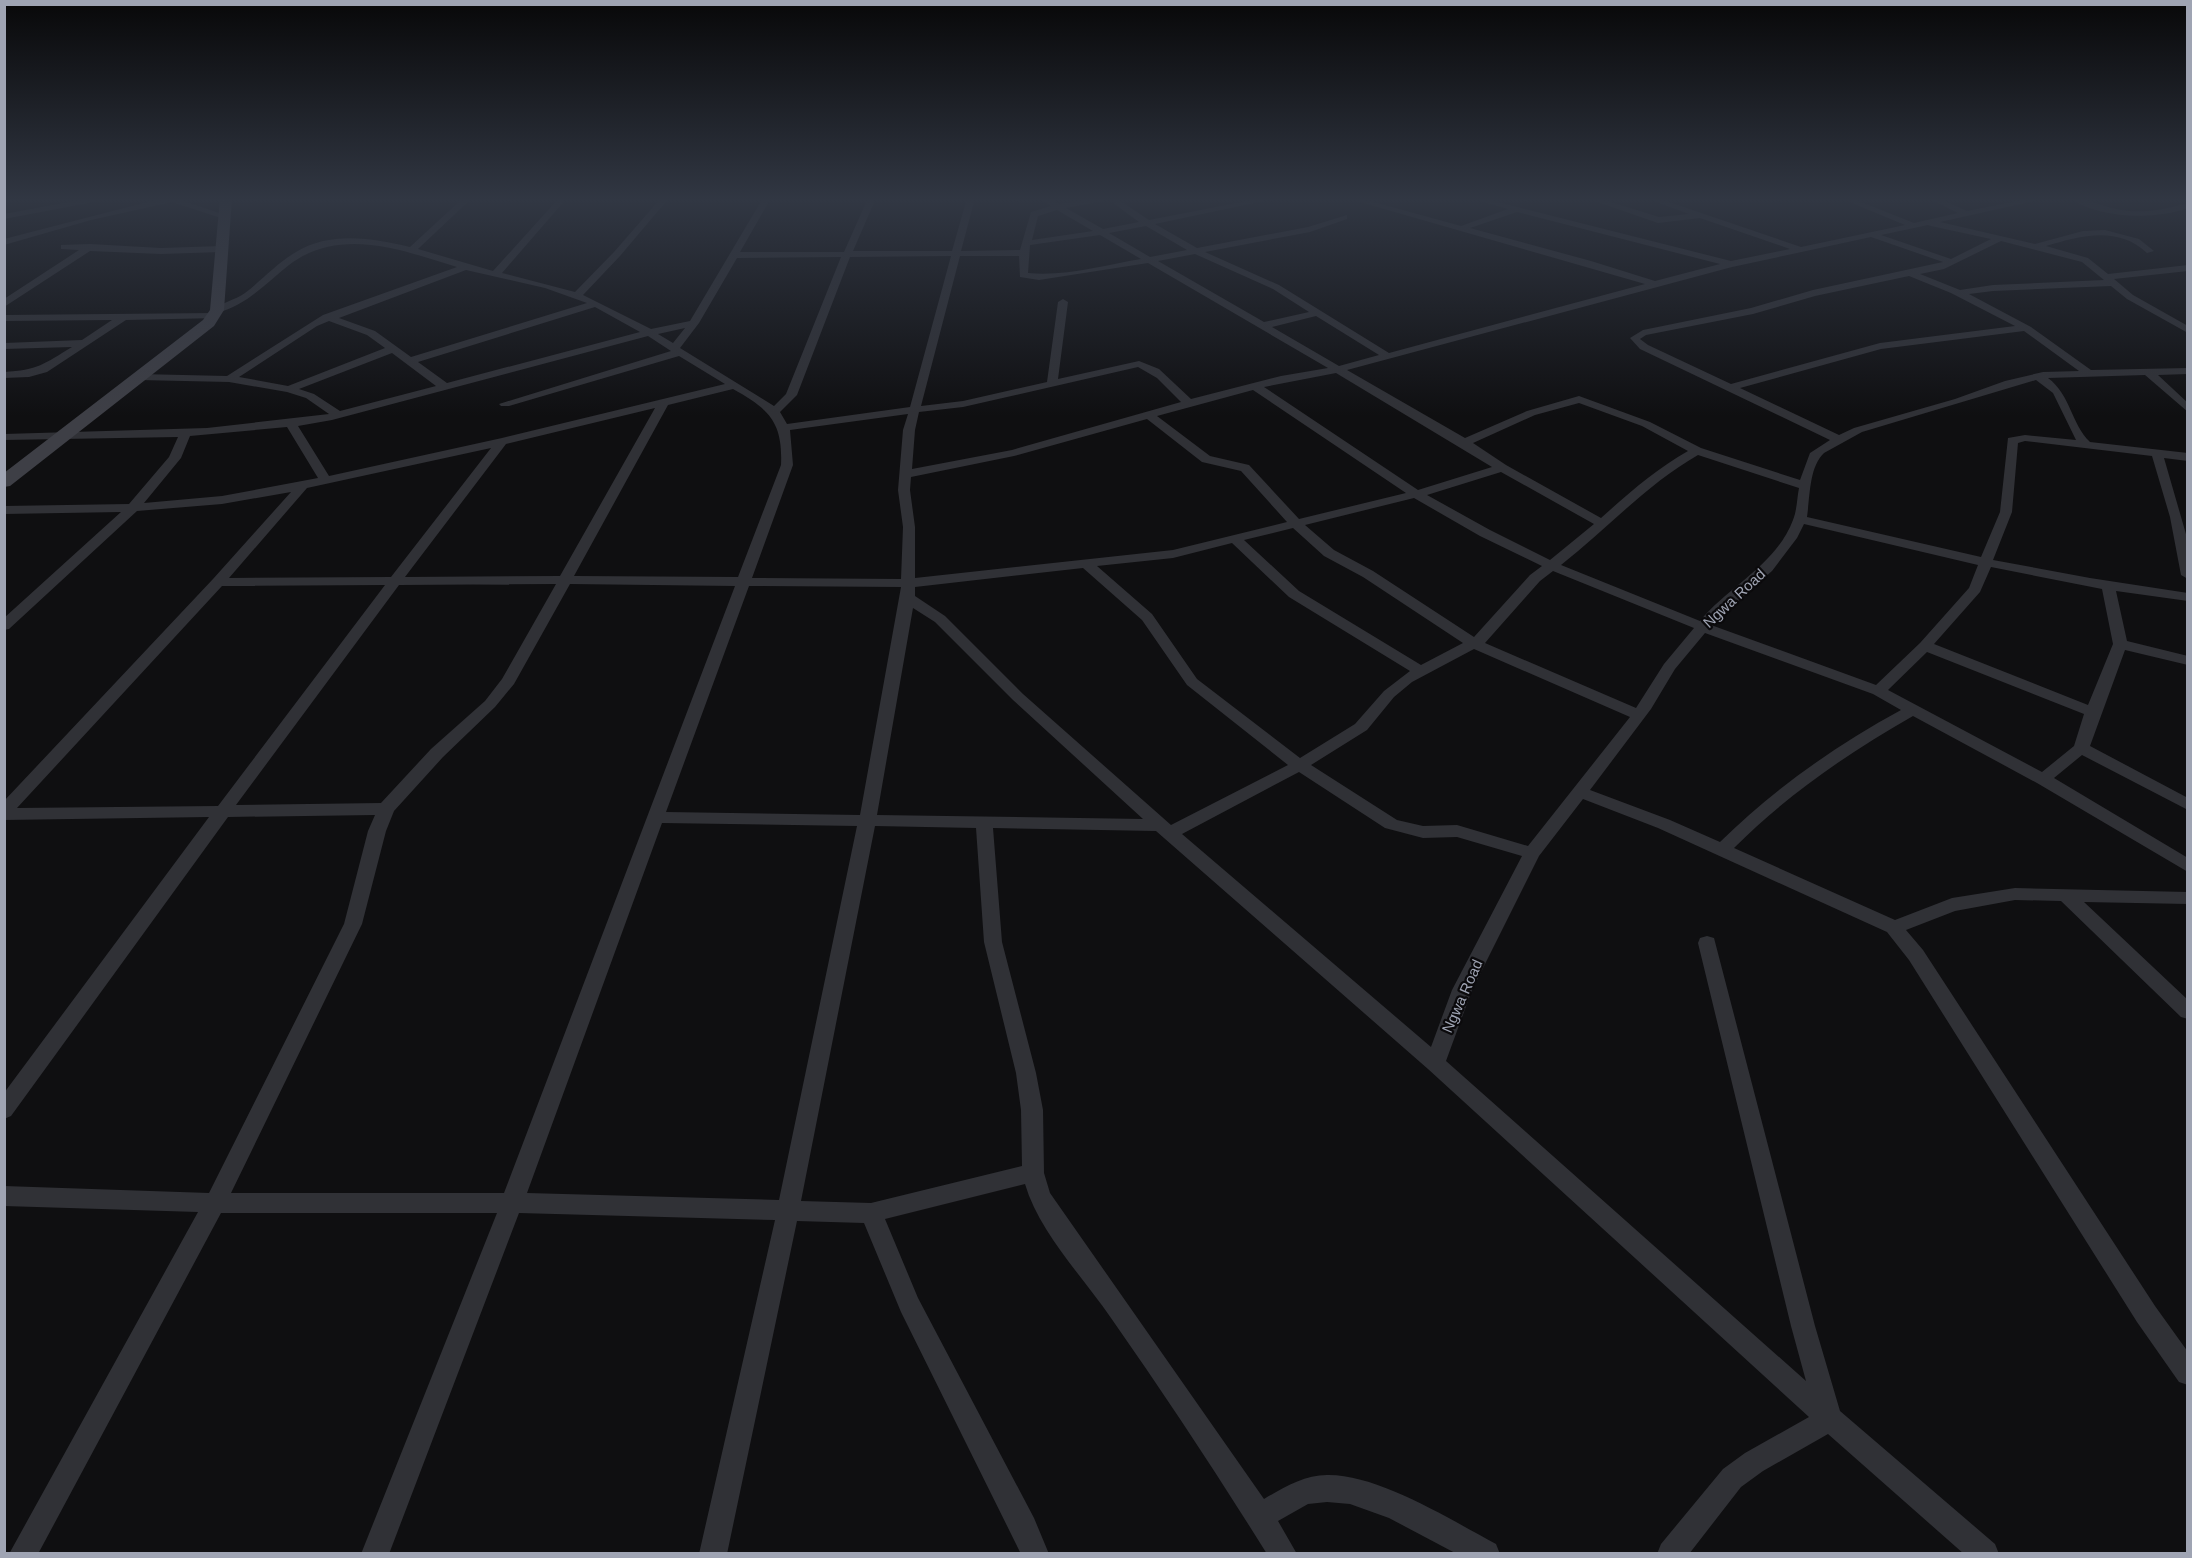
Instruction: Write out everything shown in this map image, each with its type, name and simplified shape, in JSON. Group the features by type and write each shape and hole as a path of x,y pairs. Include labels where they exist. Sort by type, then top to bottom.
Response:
{"street":[{"path":"4,304 54,271"},
{"path":"4,482 209,323 215,313 219,271"},
{"path":"4,318 215,313 239,301 274,271"},
{"path":"229,379 280,344 327,317 456,271"},
{"path":"375,1554 512,1203 787,465 788,448 783,428 774,412 734,386 677,350 577,295 479,271"},
{"path":"495,275 499,271"},
{"path":"577,295 601,271"},
{"path":"505,404 677,350 726,271"},
{"path":"774,412 791,395 840,271"},
{"path":"713,1554 788,1210 867,821 909,590 906,447 914,410 953,271"},
{"path":"1022,271 1022,273 1029,277 1090,271"},
{"path":"1170,271 1464,443 1502,468 1603,524"},
{"path":"1240,271 1266,282 1387,356"},
{"path":"1609,271 1655,284"},
{"path":"905,474 1016,454 1188,402 1336,370 1706,271"},
{"path":"1837,439 1644,347 1635,338 1643,333 1753,311 1813,293 1917,271"},
{"path":"2098,271 2130,297 2187,330"},
{"path":"1957,292 2109,280 2162,271 2183,279"},
{"path":"1908,273 1957,292 2024,328 2059,348 2088,373"},
{"path":"1052,385 1063,302"},
{"path":"410,362 505,330 596,304"},
{"path":"1262,326 1318,313"},
{"path":"4,375 36,373 125,316"},
{"path":"327,317 371,333 445,387"},
{"path":"4,437 185,434 291,424 338,415 647,333 694,323"},
{"path":"1729,388 1880,346 2024,328"},
{"path":"4,346 84,343"},
{"path":"289,389 393,349"},
{"path":"783,428 963,404 1139,364 1161,374 1174,392 1188,402"},
{"path":"2147,371 2187,409"},
{"name":"Ngwa Road","path":"1435,1063 1462,990 1532,853 1639,715 1669,667 1713,614 1767,568 1790,538 1800,519 1805,486 1814,456 1837,439 1858,430 1959,401 2009,382 2038,376 2187,371"},
{"path":"2038,376 2057,391 2070,413 2082,442 2086,445"},
{"path":"139,377 229,379 289,389 310,396 338,415"},
{"path":"4,510 133,508 222,500 302,487 734,386"},
{"path":"1255,386 1416,494 1485,533 1552,566 1703,627 1878,691 2043,779 2187,866"},
{"path":"1464,443 1530,413 1579,399 1646,424 1697,451 1805,486"},
{"path":"23,1554 215,1203 353,924 377,831 386,809 436,753 501,693 663,403"},
{"path":"1149,415 1206,459 1245,468 1296,524 1329,553 1368,574 1473,643 1639,715"},
{"path":"291,424 326,481"},
{"path":"4,626 133,508 175,458 185,434"},
{"path":"1878,691 1925,646 1975,589 2006,512 2012,440 2025,438 2187,457"},
{"path":"4,1110 220,812 394,580 502,442"},
{"path":"656,817 984,822 1165,829 1299,765 1350,735 1389,694 1420,671 1486,634 1535,578 1603,524 1647,484 1672,465 1697,451"},
{"path":"2157,453 2176,517 2187,575"},
{"path":"218,582 565,580 744,582 909,590 1165,555 1416,494 1502,468"},
{"path":"4,813 218,582 302,487"},
{"path":"1800,519 1985,564 2109,588 2187,597"},
{"path":"1235,539 1294,594 1420,671"},
{"path":"1086,564 1147,617 1192,682 1209,698 1299,765 1391,824 1423,832 1457,831 1532,853"},
{"path":"2043,779 2081,748 2120,644 2109,588"},
{"path":"909,590 1018,697 1165,829 1435,1063 1830,1419 1984,1554"},
{"path":"2120,644 2187,661"},
{"path":"1925,646 2093,712"},
{"path":"1722,850 1751,820 1787,790 1912,710"},
{"path":"2081,748 2187,805"},
{"path":"1580,792 1616,804 1880,918 1894,927 1916,955 2146,1314 2187,1373"},
{"path":"4,813 386,809"},
{"path":"984,822 993,942 1026,1073 1032,1110 1033,1173 1040,1196 1057,1224 1120,1310 1259,1516 1282,1554"},
{"path":"1894,927 1952,905 2015,894 2187,898"},
{"path":"2064,894 2187,1012"},
{"path":"1707,943 1803,1326 1830,1419"},
{"path":"4,1196 215,1203 512,1203 788,1210 852,1214 870,1213 1033,1173"},
{"path":"870,1213 909,1304 1024,1528 1035,1554"},
{"path":"1671,1554 1732,1478 1755,1462 1830,1419"},
{"path":"1259,1516 1307,1491 1324,1487 1343,1488 1356,1491 1407,1513 1486,1554"}]}
